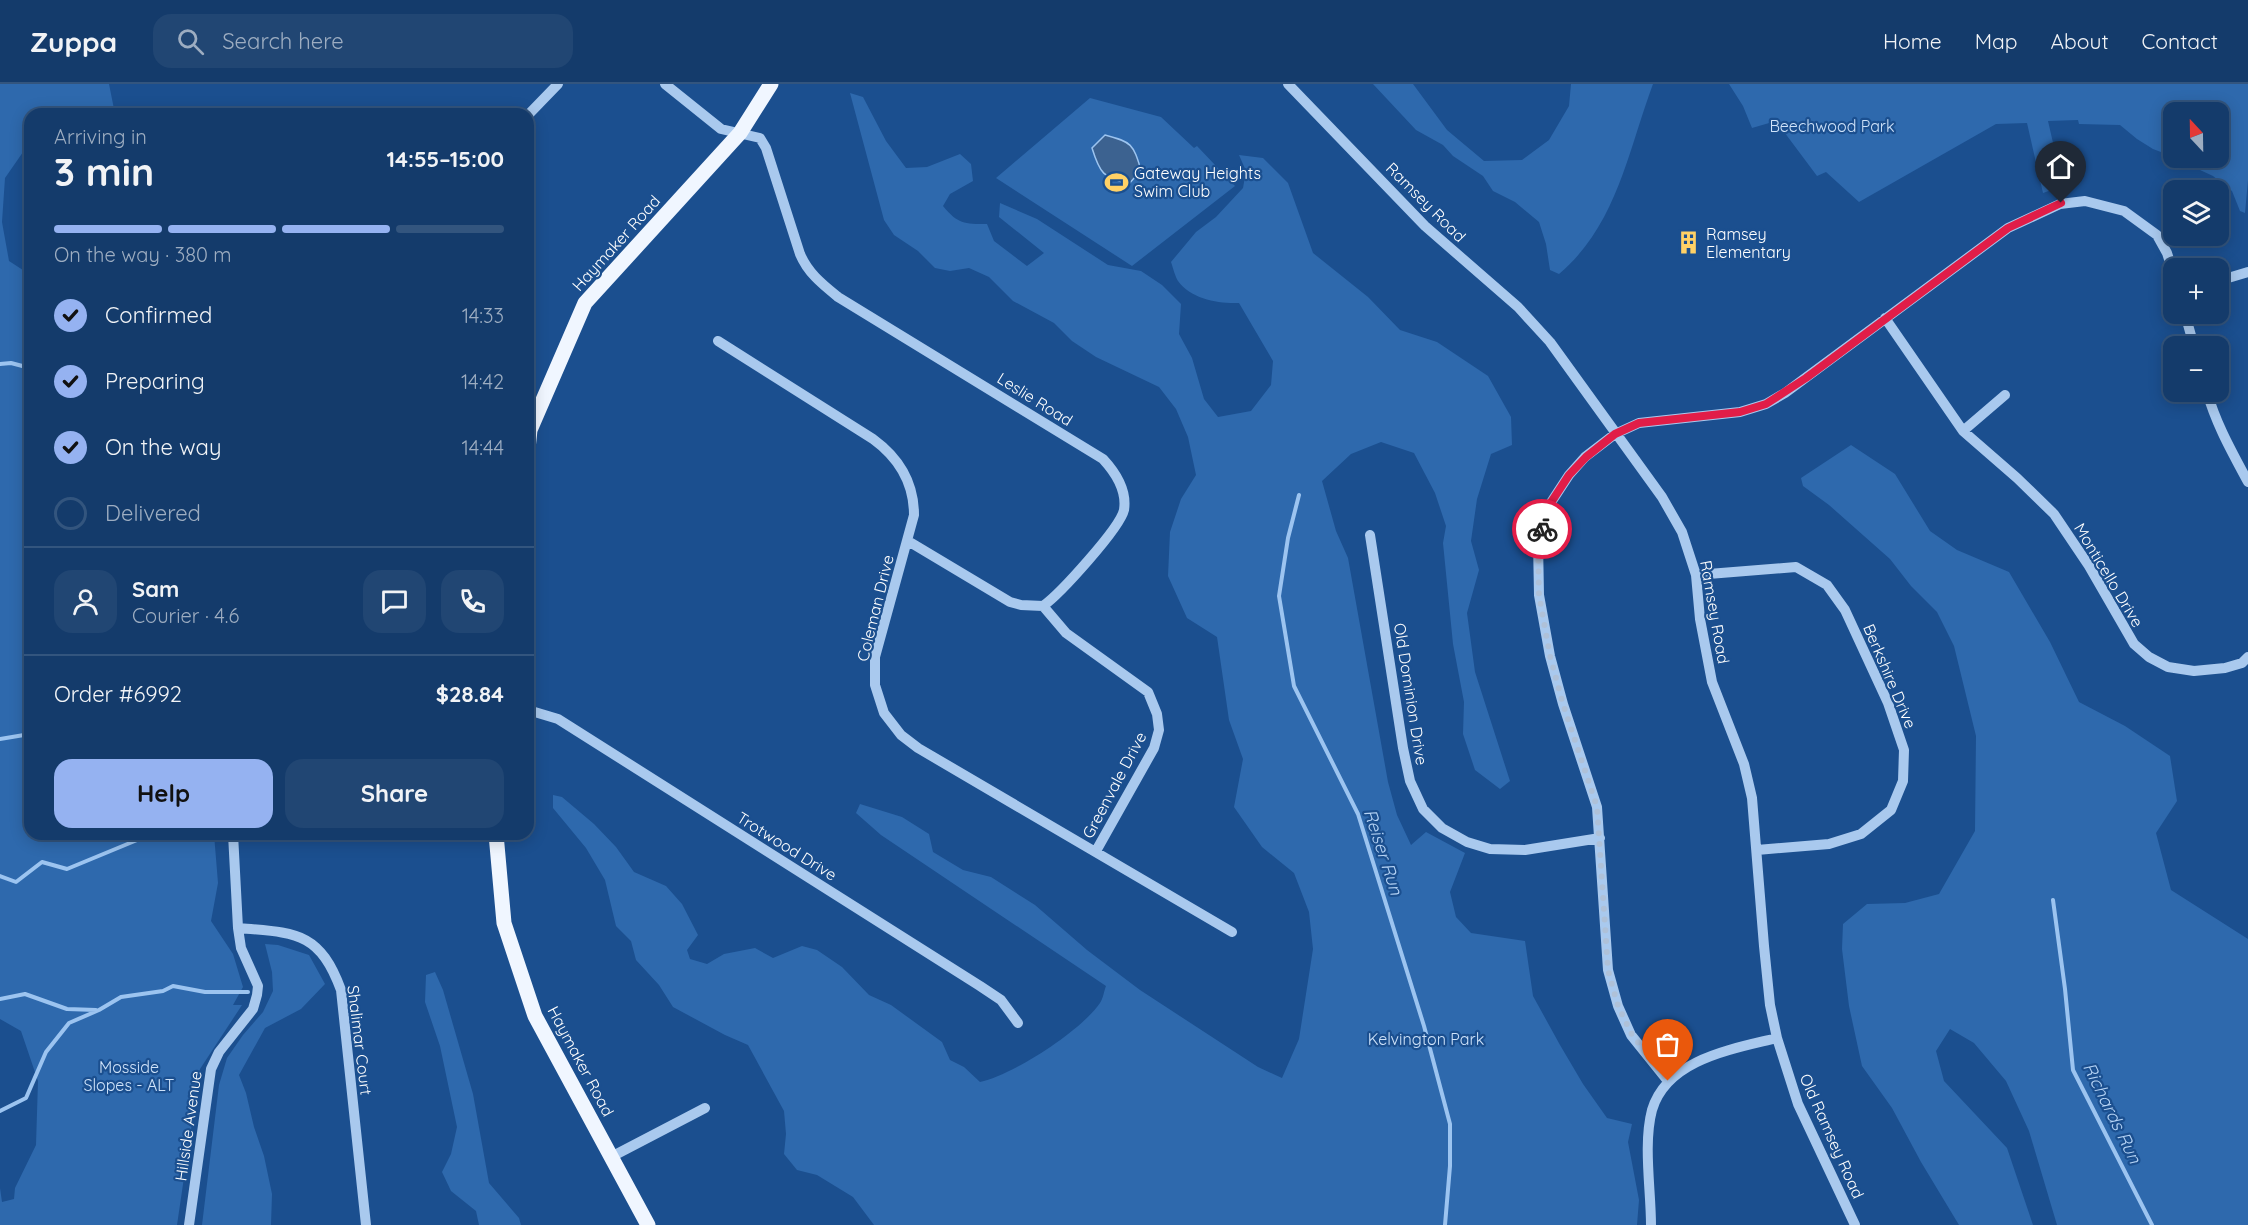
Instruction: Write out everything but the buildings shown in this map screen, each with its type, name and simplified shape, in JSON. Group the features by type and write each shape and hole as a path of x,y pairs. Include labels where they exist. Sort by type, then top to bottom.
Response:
{"main road":[{"name":"Haymaker Road","path":"534,421 585,303 740,133 771,84"},
{"name":"Haymaker Road","path":"497,840 504,923 535,1016 648,1225"}],"street":[{"path":"534,109 558,84"},
{"name":"Leslie Road","path":"665,84 721,129 760,138 766,148 800,254 806,267 817,280 838,297 1103,459 1114,472 1120,484 1124,509 1118,524 1059,592 1043,606"},
{"name":"Ramsey Road","path":"1288,84 1425,226 1518,307 1550,342 1662,498 1682,532 1696,575 1700,620 1712,682 1744,764 1752,798 1765,958 1770,1005 1777,1038"},
{"path":"1668,1081 1632,1035 1618,1006 1608,970 1597,807 1563,704 1550,656 1539,595 1538,542 1550,504 1569,475 1586,457 1615,434 1639,423 1740,412 1766,404 1785,393 2008,228 2061,203 2085,201 2124,211 2157,235 2169,258"},
{"path":"2229,278 2248,272"},
{"name":"Monticello Drive","path":"1885,318 1964,431 2054,514 2089,566 2134,644 2149,657 2168,667 2194,671 2225,668 2242,663 2248,657"},
{"name":"Coleman Drive","path":"718,341 887,450 898,461 914,498 914,515 875,657 875,685 884,713 901,735 918,748 1232,932"},
{"path":"1964,431 2006,395"},
{"path":"2210,402 2224,437 2248,482"},
{"name":"Old Dominion Drive","path":"1370,535 1403,748 1410,781 1423,809 1442,828 1467,842 1490,849 1525,849 1600,838"},
{"path":"908,541 1010,602 1043,606"},
{"name":"Berkshire Drive","path":"1696,575 1796,567 1827,585 1845,610 1888,703 1904,750 1903,781 1891,810 1861,834 1829,844 1757,850"},
{"name":"Greenvale Drive","path":"1043,606 1066,633 1148,692 1157,714 1159,730 1154,748 1096,851"},
{"name":"Trotwood Drive","path":"534,712 558,719 1001,1000 1018,1023"},
{"name":"Hillside Avenue","path":"189,1225 210,1069 219,1052 253,1009 257,995 258,986 241,948 233,840"},
{"name":"Shalimar Court","path":"238,928 284,932 303,937 316,946 334,971 341,990 366,1225"},
{"path":"1651,1225 1649,1144 1652,1112 1658,1095 1668,1081 1692,1065 1711,1057 1777,1038"},
{"name":"Old Ramsey Road","path":"1777,1038 1798,1104 1855,1225"},
{"path":"611,1157 705,1108"}],"green space":[{"name":"Mosside Slopes - ALT","path":"0,84 109,84 114,108 24,108 24,151 5,178 2,222 9,261 24,271 24,840 214,840 218,883 211,921 233,954 243,987 233,1005 242,1005 200,1069 177,1225 0,1225 0,1188 2,1202 14,1199 15,1188 36,1145 38,1081 21,1031 0,1019"},
{"path":"1373,84 1413,84 1447,130 1484,161 1522,160 1549,140 1569,106 1571,84 1653,84 1628,161 1608,210 1579,255 1559,274 1550,270 1546,244 1539,222 1515,202 1493,191 1483,176 1453,156 1443,145 1416,130"},
{"name":"Beechwood Park","path":"1729,84 2248,84 2248,180 2245,213 2240,211 2229,189 2229,180 2218,180 2196,168 2229,168 2229,102 2163,102 2163,153 2137,139 2120,125 2079,124 2078,120 2048,121 2063,186 2043,193 2027,123 1996,124 1859,202 1826,172 1817,176 1776,121 1752,128 1743,106"},
{"name":"Kelvington Park","path":"850,93 863,97 886,141 906,168 927,167 960,154 971,164 973,181 950,194 943,206 957,220 973,224 987,224 994,241 1027,266 1044,253 999,217 1000,203 1037,219 1108,265 1141,271 1162,285 1181,304 1179,334 1192,358 1204,399 1218,417 1251,411 1271,385 1273,361 1239,303 1214,301 1190,292 1178,281 1171,262 1196,232 1216,217 1243,188 1246,171 1239,155 1263,158 1288,183 1313,253 1368,297 1400,330 1437,342 1488,376 1511,417 1512,445 1491,454 1477,499 1471,541 1479,570 1467,613 1475,672 1510,781 1500,789 1475,770 1463,734 1464,702 1453,644 1443,543 1446,526 1435,493 1414,453 1381,442 1351,454 1322,481 1336,531 1348,558 1388,782 1397,815 1411,845 1426,832 1465,853 1450,892 1456,917 1471,933 1525,941 1533,996 1560,1045 1607,1118 1632,1124 1628,1142 1639,1200 1637,1225 874,1225 853,1197 817,1175 797,1170 784,1154 786,1134 784,1111 748,1045 673,1007 659,985 636,960 631,941 616,926 605,880 586,848 553,808 553,795 562,797 594,824 616,847 634,872 666,886 682,904 698,935 687,950 690,959 707,964 724,954 755,948 773,958 802,946 817,950 842,967 869,995 891,1005 942,1042 950,1060 964,1067 980,1082 1010,1071 1045,1050 1078,1026 1101,1001 1106,986 881,835 856,813 860,804 902,817 929,834 933,852 963,870 991,877 1035,905 1087,950 1140,990 1258,1067 1282,1078 1299,1039 1313,949 1309,912 1294,873 1262,847 1234,807 1243,759 1229,720 1217,637 1187,618 1168,576 1170,532 1181,499 1196,475 1188,437 1176,409 1159,387 1096,357 1072,341 1054,323 1013,301 989,277 969,268 950,271 935,268 918,251 894,235 884,220"},
{"name":"Gateway Heights Swim Club","path":"1090,98 1161,117 1194,148 1197,146 1235,186 1132,266 996,178"},
{"path":"1851,445 1895,474 1930,531 1957,550 2009,572 2050,642 2079,702 2125,726 2170,756 2177,801 2156,833 2171,890 2248,939 2248,1225 2057,1225 2029,1131 2006,1081 1974,1043 1950,1029 1936,1051 1944,1081 2007,1148 2033,1225 1959,1225 1892,1108 1862,1066 1849,1006 1842,949 1843,924 1867,904 1905,903 1939,894 1975,831 1976,736 1954,646 1937,612 1911,586 1890,559 1829,505 1803,486 1801,478"},
{"path":"265,944 278,945 309,955 325,984 301,1009 265,1028 239,1075 264,1156 272,1194 271,1225 202,1225 219,1085 227,1058 263,1012 273,991 272,972"},
{"path":"435,972 443,990 473,1094 489,1183 519,1218 521,1225 479,1225 476,1211 451,1191 442,1172 451,1154 457,1127 440,1046 425,1002 426,975"}],"shaded area":[{"path":"1105,135 1126,142 1136,155 1141,170 1129,184 1113,179 1100,169 1092,148"}],"waterway":[{"path":"0,364 11,363 24,366"},
{"name":"Reiser Run","path":"1299,495 1288,538 1279,596 1294,686 1358,814 1424,1026 1450,1124 1450,1166 1445,1225"},
{"path":"0,739 24,735"},
{"path":"0,876 16,882 42,862 67,869 137,840"},
{"name":"Richards Run","path":"2053,900 2073,1070 2152,1225"},
{"path":"0,1111 26,1098 46,1052 69,1023 121,997 163,991 173,986 205,992 248,992"},
{"path":"0,999 25,994 67,1009 96,1010"}],"way so far":[{"path":"1542,529 1538,542 1539,595 1550,656 1563,704 1597,807 1608,970 1618,1006 1632,1035 1668,1081"}],"place":[{"name":"Gateway Heights Swim Club","path":"1116,182"},
{"name":"Ramsey Elementary","path":"1688,243"}],"route":[{"path":"1542,529 1550,504 1569,475 1586,457 1615,434 1639,423 1740,412 1766,404 1806,378 2008,228 2061,203"}]}
